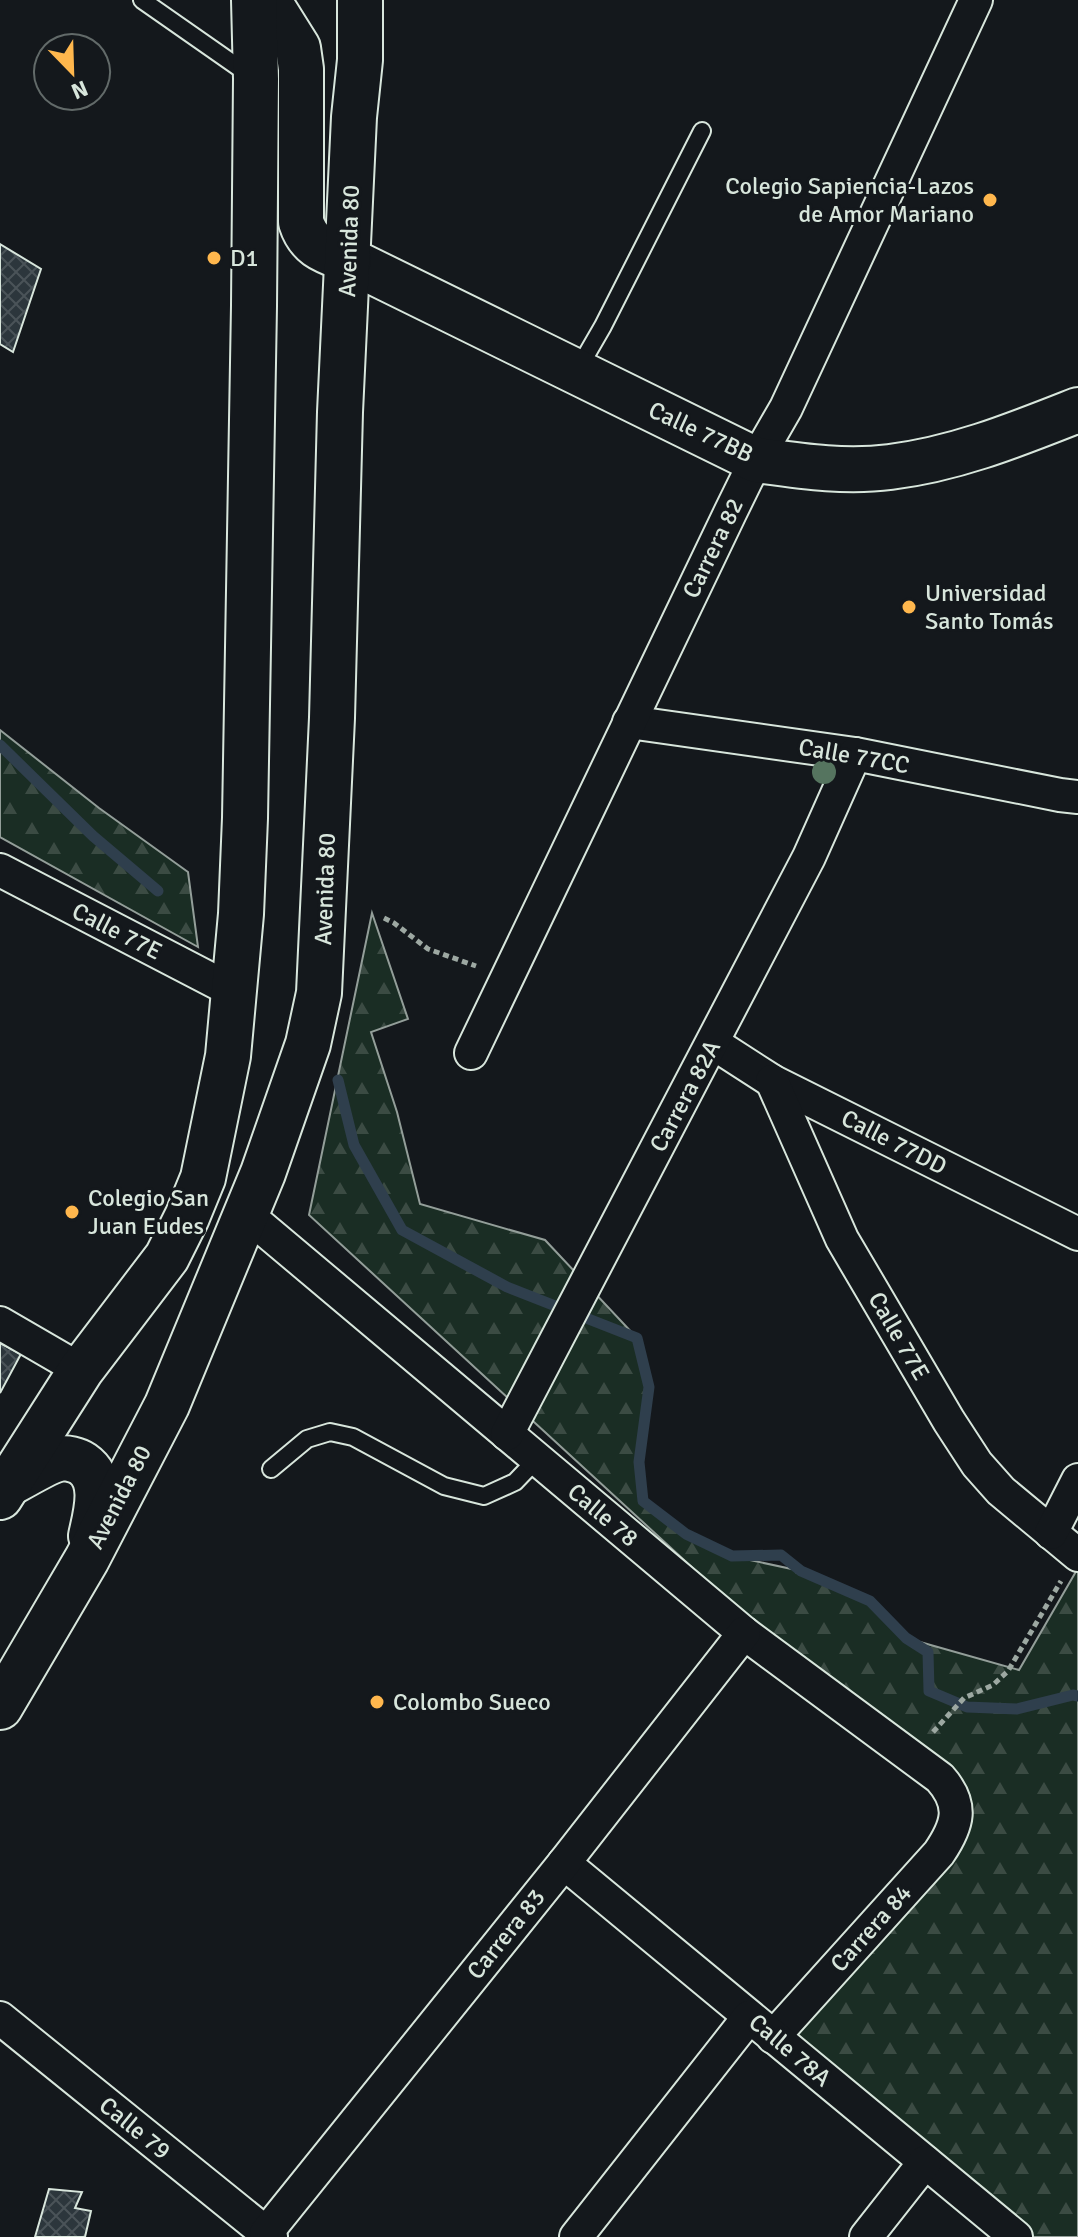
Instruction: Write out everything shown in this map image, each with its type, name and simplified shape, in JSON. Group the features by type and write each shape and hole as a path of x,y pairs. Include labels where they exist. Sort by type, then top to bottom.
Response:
{"main road":[{"path":"3,1491 81,1370 167,1257 203,1178 228,1056 243,873 247,728 256,79 254,0"},
{"name":"Calle 77BB","path":"268,0 298,48 301,69 301,222 305,235 327,252 756,460 825,469 889,467 948,457 1078,410"},
{"name":"Avenida 80","path":"0,1707 87,1559 167,1405 263,1173 308,1044 319,993 332,718 340,412 354,117 360,60 360,0"},
{"path":"3,1491 58,1459 76,1460 86,1466 95,1476 98,1492 87,1559"}],"street":[{"name":"Carrera 82","path":"471,1053 756,460 786,408 976,0"},
{"name":"Calle 77CC","path":"629,722 855,754 1078,797"},
{"name":"Carrera 82A","path":"507,1434 809,857 855,754"},
{"name":"Calle 77E","path":"0,870 235,992"},
{"name":"Calle 77DD","path":"713,1043 772,1081 1078,1234"},
{"name":"Calle 77E","path":"772,1081 842,1239 949,1421 977,1464 1001,1491 1077,1555"},
{"name":"Calle 78","path":"246,1214 744,1633 940,1778 955,1798 957,1811"},
{"path":"0,1323 81,1370"},
{"path":"1051,1533 1078,1480"},
{"name":"Carrera 83","path":"268,2235 744,1633"},
{"name":"Carrera 84","path":"576,2237 761,2027 939,1853 954,1826 957,1811"},
{"name":"Calle 78A","path":"564,1863 1016,2237"},
{"name":"Calle 79","path":"0,2018 268,2235"},
{"path":"866,2237 925,2162"}],"lane":[{"path":"142,0 256,79"},
{"path":"576,372 603,326 702,131"},
{"path":"271,1469 307,1439 330,1432 353,1437 444,1486 484,1496 515,1482 537,1459"}],"path":[{"path":"384,918 428,949 506,980"},
{"path":"946,1717 964,1698 993,1685 1008,1671 1077,1555"}],"green space":[{"path":"0,730 99,808 188,872 198,947 0,837"},
{"path":"372,913 408,1019 371,1032 397,1112 420,1204 545,1240 637,1338 649,1387 639,1462 644,1501 686,1534 731,1556 801,1571 870,1601 906,1638 1019,1670 1078,1568 1078,2237 1016,2237 776,2034 957,1811 309,1215"}],"building":[{"path":"0,244 41,269 13,352 0,344"},
{"path":"0,1343 21,1354 0,1393"},
{"path":"49,2189 82,2192 75,2208 91,2211 85,2237 35,2237"}],"waterway":[{"path":"0,745 93,836 158,891"},
{"path":"338,1080 354,1145 402,1230 507,1287 637,1338 649,1387 639,1462 643,1501 686,1534 732,1556 781,1555 801,1571 870,1601 906,1638 928,1652 929,1691 967,1707 1017,1709 1078,1696"}],"place":[{"name":"Colegio Sapiencia-Lazos de Amor Mariano","path":"990,200"},
{"name":"D1","path":"214,258"},
{"name":"Universidad Santo Tomás","path":"909,607"},
{"name":"Colegio San Juan Eudes","path":"72,1212"},
{"name":"Colombo Sueco","path":"377,1702"}]}
